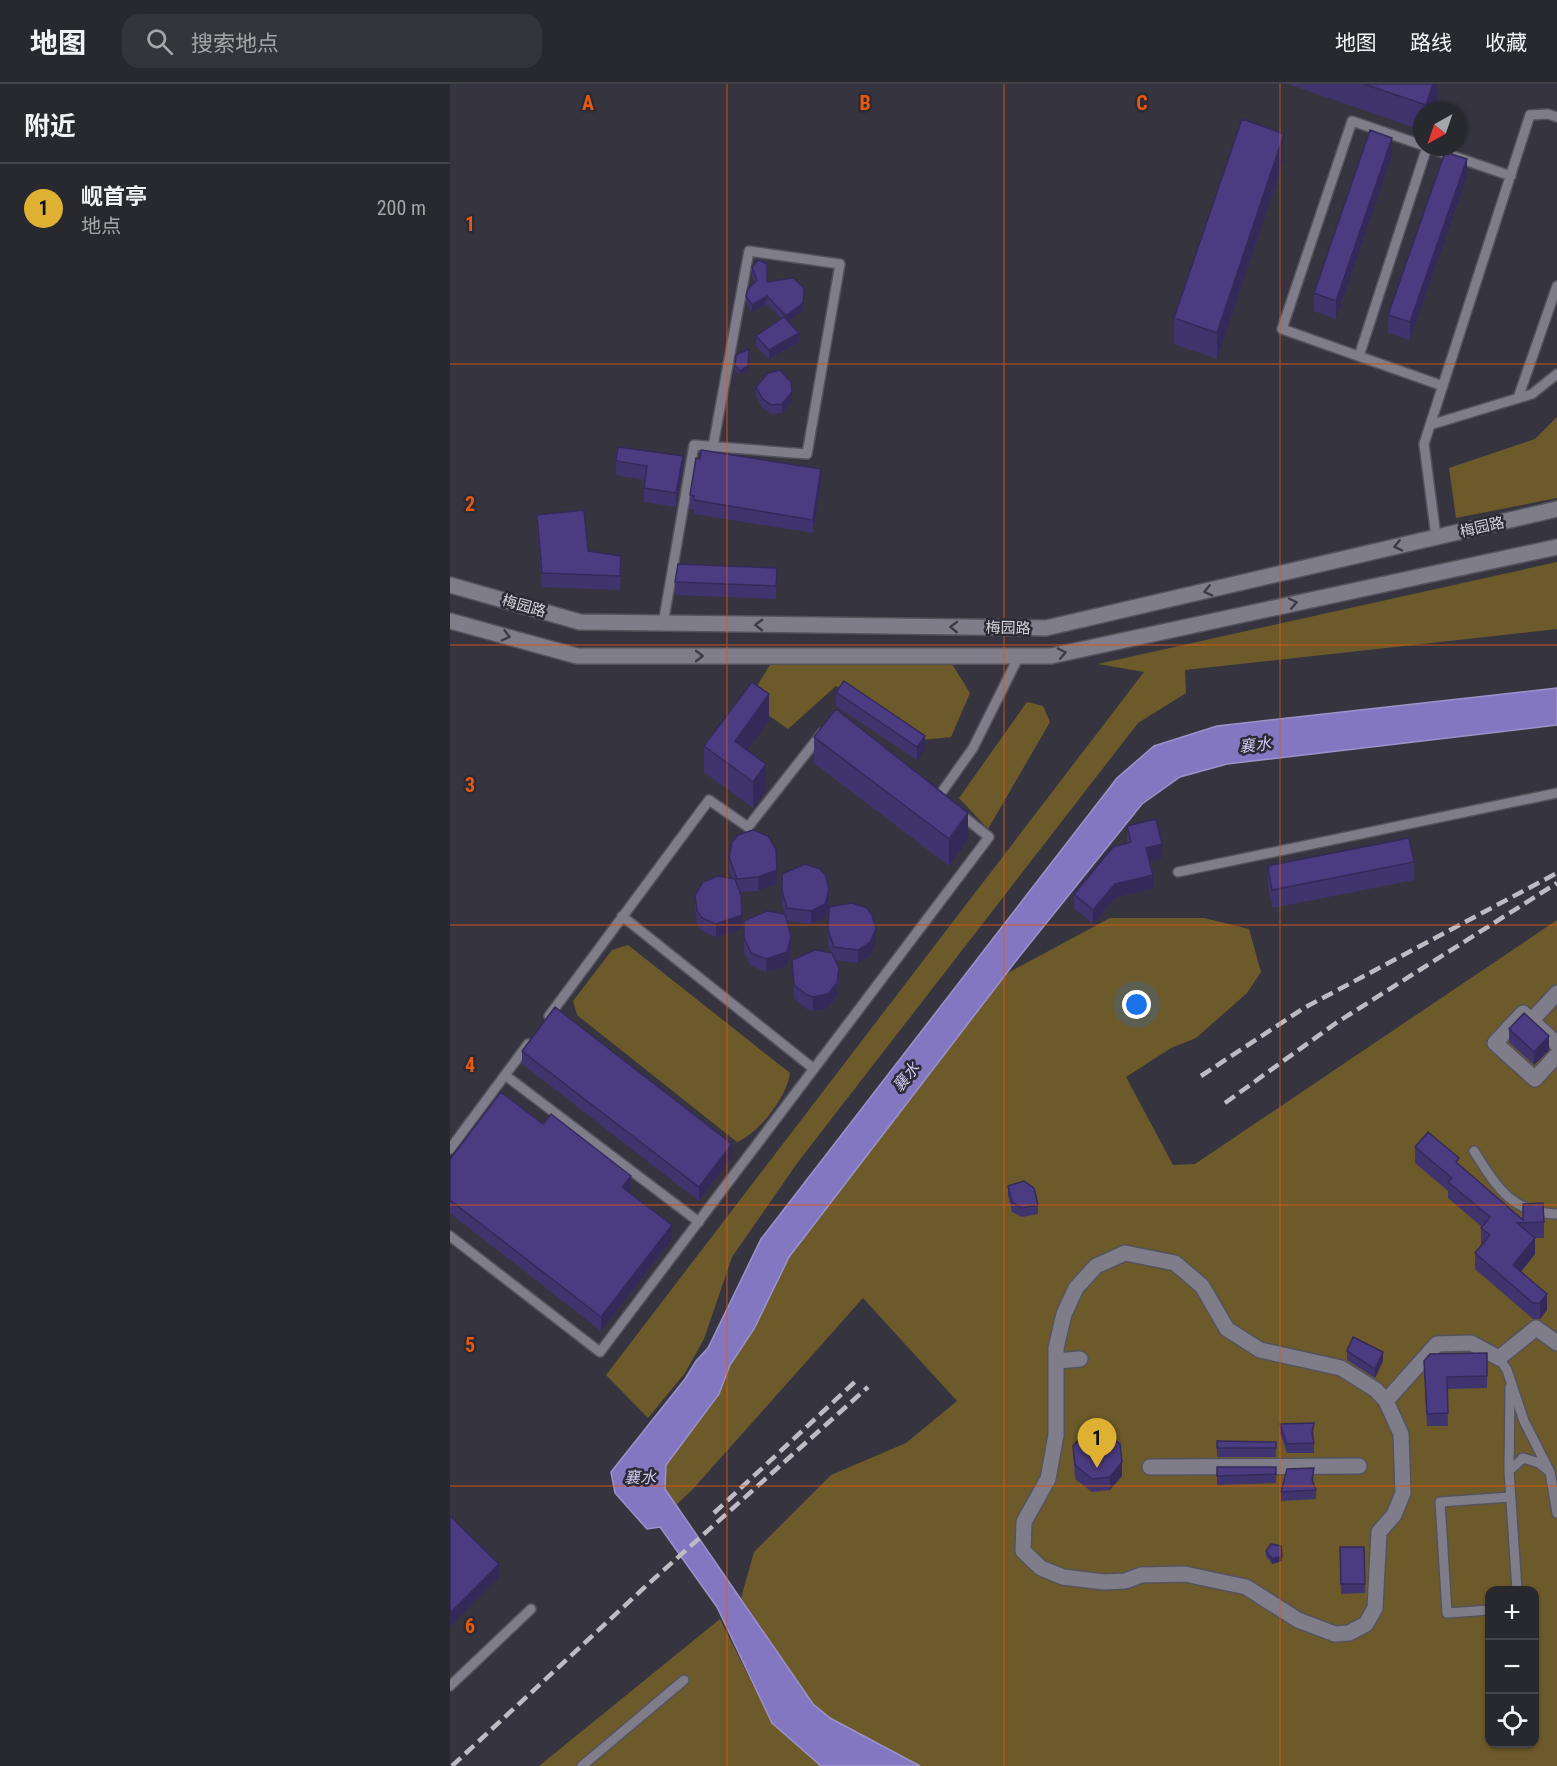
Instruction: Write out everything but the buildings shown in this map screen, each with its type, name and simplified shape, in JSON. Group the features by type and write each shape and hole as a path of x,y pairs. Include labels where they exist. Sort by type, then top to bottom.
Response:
{"main road":[{"name":"梅园路","path":"450,585 580,622 1046,628 1557,509"},
{"name":"梅园路","path":"450,621 577,656 1051,656 1557,547"},
{"path":"1532,1020 1557,994"},
{"path":"1523,1013 1557,1046 1535,1079 1495,1043 1523,1013"},
{"path":"1125,1253 1146,1255 1176,1263 1202,1286 1227,1329 1260,1350 1341,1368 1376,1390 1386,1401 1401,1434 1403,1493 1394,1515 1379,1532 1375,1608 1366,1624 1350,1633 1335,1634 1298,1620 1246,1587 1185,1574 1141,1575 1125,1581 1104,1582 1063,1577 1041,1568 1023,1551 1024,1522 1048,1479 1056,1435 1057,1361 1064,1314 1077,1288 1096,1266 1125,1253"},
{"path":"1386,1401 1437,1344 1471,1343 1499,1358 1536,1328 1557,1343"},
{"path":"1057,1361 1080,1359"},
{"path":"1150,1467 1359,1466"}],"lane":[{"path":"1436,537 1424,444 1530,115 1548,114 1557,117"},
{"path":"1413,142 1352,121 1282,329 1443,386"},
{"path":"1359,356 1424,156"},
{"path":"1453,156 1510,176"},
{"path":"663,624 694,445 807,454 840,264 749,251 713,446"},
{"path":"1518,398 1557,286"},
{"path":"1430,425 1533,394 1557,374"},
{"path":"939,796 973,748 1019,656"},
{"path":"539,1028 709,800 748,827 826,728"},
{"path":"450,1236 600,1352 989,837 929,789"},
{"path":"1178,872 1557,793"},
{"path":"622,916 814,1069"},
{"path":"450,1149 532,1038"},
{"path":"505,1075 699,1222"},
{"path":"1474,1151 1498,1188 1516,1204 1539,1214 1557,1214"},
{"path":"1499,1358 1507,1370 1524,1421 1550,1472 1557,1514"},
{"path":"1511,1383 1508,1408 1509,1471 1516,1586"},
{"path":"1509,1471 1523,1458 1539,1463 1550,1472"},
{"path":"1485,1610 1447,1613 1440,1502 1510,1497"},
{"path":"450,1686 531,1609"},
{"path":"582,1766 684,1680"}],"shaded area":[{"path":"1557,417 1557,498 1456,518 1449,468 1535,439"},
{"path":"1557,562 1557,629 1185,670 1186,693 1138,723 798,1162 732,1257 704,1339 685,1373 648,1418 606,1375 1144,672 1098,664"},
{"path":"771,663 952,664 970,693 951,737 922,740 836,686 788,729 748,701"},
{"path":"1027,702 1043,706 1050,722 988,829 959,798"},
{"path":"1110,918 1204,918 1249,929 1261,972 1247,993 1196,1038 1171,1048 1126,1077 1173,1165 1195,1164 1557,920 1557,1766 920,1766 830,1718 813,1704 741,1598 754,1552 831,1475 906,1443 957,1401 863,1298 692,1490 676,1505 665,1489 666,1465 719,1394 730,1365 754,1329 789,1257 1006,974"},
{"path":"628,945 790,1073 784,1093 771,1113 754,1131 737,1142 577,1015 573,1001 612,950"},
{"path":"720,1619 772,1723 821,1766 539,1766"}],"water":[{"name":"襄水","path":"1557,688 1557,725 1227,764 1180,777 1142,804 1019,957 789,1257 754,1329 730,1365 719,1394 666,1465 665,1489 813,1704 830,1718 920,1766 821,1766 772,1723 717,1607 660,1527 647,1529 615,1493 611,1472 708,1348 761,1239 1117,778 1154,746 1217,726"}],"railway":[{"path":"1201,1076 1304,1008 1557,873"},
{"path":"1225,1103 1336,1023 1557,883"},
{"path":"714,1513 858,1379"},
{"path":"452,1766 646,1586 868,1387"}],"place":[{"name":"岘首亭","path":"1097,1468"}]}
